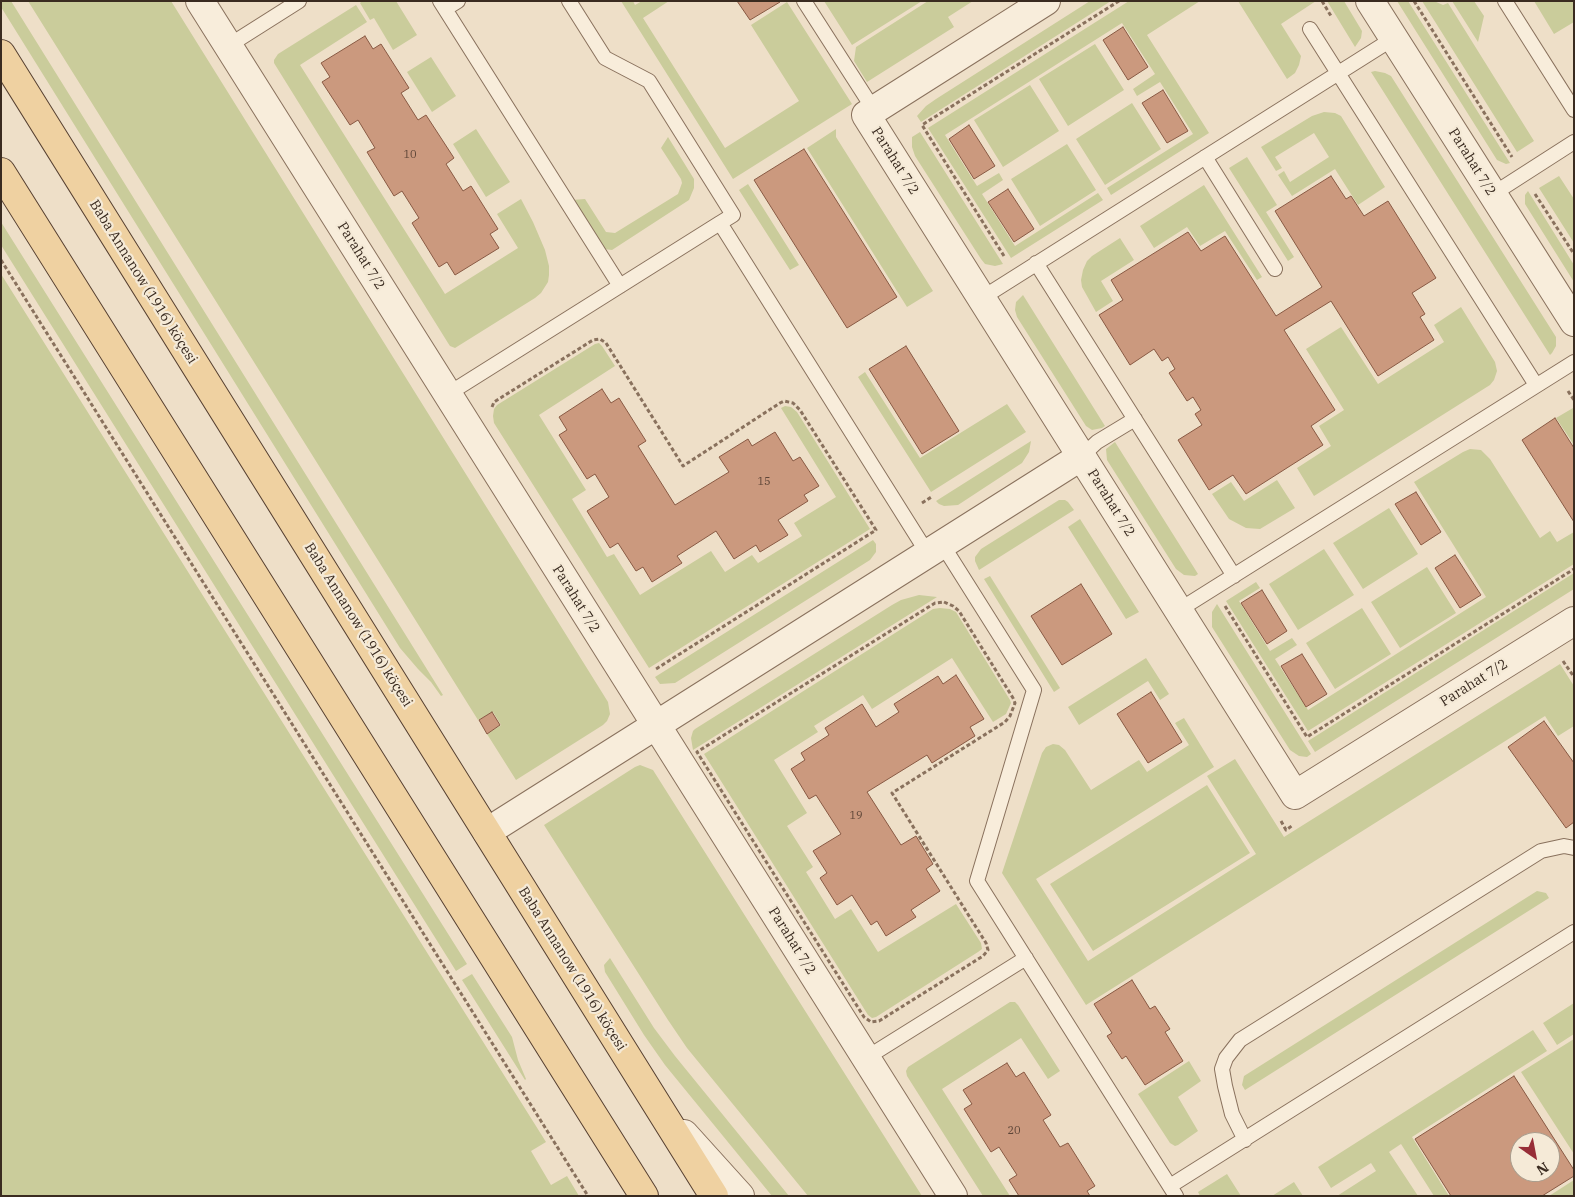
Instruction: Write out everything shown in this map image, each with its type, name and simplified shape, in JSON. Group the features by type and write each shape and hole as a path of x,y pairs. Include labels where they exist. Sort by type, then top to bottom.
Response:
{"main road":[{"name":"Baba Annanow (1916) köçesi","path":"1,54 714,1196"},
{"path":"1,172 644,1196"}],"street":[{"name":"Parahat 7/2","path":"200,1 953,1196"},
{"name":"Parahat 7/2","path":"1046,1 866,115 1295,794 1574,621"},
{"name":"Parahat 7/2","path":"1370,1 1574,322"},
{"path":"487,832 1082,456"},
{"path":"656,1103 740,1196"}],"lane":[{"path":"228,46 299,1"},
{"path":"458,1 443,5 620,286"},
{"path":"448,394 733,215 649,81 605,58 569,1"},
{"path":"804,1 874,110"},
{"path":"1505,1 1574,110"},
{"path":"1310,29 1536,385"},
{"path":"982,298 1394,38"},
{"path":"1492,194 1574,142"},
{"path":"1205,157 1275,269"},
{"path":"720,223 935,549 1034,690 977,881 1173,1191 1245,1140 1574,932"},
{"path":"1036,263 1234,576"},
{"path":"1179,610 1574,362"},
{"path":"1082,456 1097,442 1135,419"},
{"path":"1245,1140 1232,1114 1222,1069 1226,1058 1240,1040 1541,851 1564,846 1574,848"},
{"path":"866,1058 1026,958"}],"path":[{"path":"1017,276 922,125 1119,1"},
{"path":"1414,1 1574,254"},
{"path":"1,260 588,1196"},
{"path":"491,408 494,402 593,340 600,339 606,343 683,466 780,403 784,401 793,403 800,410 876,530 648,674"},
{"path":"1214,588 1307,737 1574,569"},
{"path":"944,602 959,611 1015,704 1005,722 892,793 988,950 982,956 879,1021 871,1022 864,1017 697,752 935,603 944,602"},
{"path":"1560,656 1574,677"}],"green space":[{"path":"1,1 11,1 443,695 441,696 400,648 1,7"},
{"path":"28,1 171,1 608,702 610,714 603,725 516,780 487,734 501,725 493,712 478,720"},
{"path":"362,1 396,1 417,35 393,50 374,18 370,20 360,3"},
{"path":"621,1 633,1 635,5 642,1 669,1 643,18 725,148 799,101 751,25 787,2 852,104 733,179"},
{"path":"824,1 922,1 852,45"},
{"path":"928,1 973,1 948,17 954,27 867,82 854,61 856,47"},
{"path":"1090,1 1111,1 921,122 917,116 926,106"},
{"path":"1129,1 1200,1 1147,35 1209,133 1111,195 1107,188 1193,134 1160,82 1137,96 1133,89 1155,74 1122,23 945,135 977,186 999,173 1003,180 982,194 1015,246 1098,193 1103,200 1011,258 928,128"},
{"path":"1238,1 1316,1 1281,24 1301,56 1295,73 1287,79"},
{"path":"1327,1 1344,1 1362,31 1361,38 1355,47"},
{"path":"1397,1 1408,1 1510,163 1506,164 1497,160"},
{"path":"1422,1 1434,1 1443,5 1448,3 1534,141 1517,152"},
{"path":"1452,1 1474,1 1484,16 1478,42"},
{"path":"1534,1 1574,1 1574,22 1554,34"},
{"path":"356,5 367,22 300,65 445,294 518,248 497,214 521,199 545,250 549,275 548,282 541,293 455,348 448,343 274,63 278,54"},
{"path":"1095,44 1124,90 1068,126 1039,79"},
{"path":"431,57 456,96 432,112 407,72"},
{"path":"1375,71 1391,76 1556,337 1556,346 1550,355 1371,72"},
{"path":"1030,85 1059,131 1003,167 974,120"},
{"path":"1132,103 1161,149 1105,185 1076,139"},
{"path":"1324,112 1335,113 1341,116 1385,187 1358,205 1335,169 1292,196 1278,175 1284,171 1290,182 1329,157 1314,133 1275,157 1282,168 1276,171 1261,147 1312,116"},
{"path":"476,129 510,182 486,197 453,144"},
{"path":"836,129 836,137 933,291 907,307 807,148"},
{"path":"920,132 1003,264 995,266 985,264 915,156 912,147 912,137"},
{"path":"668,137 694,179 694,188 689,200 612,250 604,249 572,200 585,199 606,232 615,233 678,194 682,183 681,179 661,148"},
{"path":"1067,144 1096,190 1040,226 1011,179"},
{"path":"1247,157 1277,205 1266,212 1294,257 1288,261 1229,168"},
{"path":"1559,176 1574,199 1574,243 1539,188"},
{"path":"748,184 799,265 790,270 739,190"},
{"path":"1204,185 1262,277 1257,280 1225,231 1200,246 1187,227 1154,248 1140,226"},
{"path":"1528,191 1574,265 1574,282 1525,204 1525,195"},
{"path":"1,222 467,964 456,971 1,245"},
{"path":"1120,238 1134,260 1101,281 1113,301 1096,312 1082,287 1083,270 1087,261 1092,256"},
{"path":"1,274 546,1142 531,1151 551,1185 567,1176 579,1196 1,1196"},
{"path":"1023,295 1105,426 1102,428 1092,430 1086,426 1017,317 1015,310 1016,302"},
{"path":"1461,307 1495,362 1497,371 1494,380 1490,385 1314,496 1297,468 1331,446 1319,426 1344,410 1306,349 1341,327 1378,384 1444,342 1434,325"},
{"path":"599,343 615,366 539,415 586,490 572,499 607,557 614,554 640,595 711,551 725,572 752,555 758,563 802,536 794,523 836,497 781,408 785,406 791,407 797,412 870,529 649,668 494,423 494,409 497,405"},
{"path":"865,372 920,458 1007,404 1026,432 931,492 858,377"},
{"path":"1574,409 1574,445 1556,418"},
{"path":"1031,441 1029,452 1022,463 958,505 944,506 936,501"},
{"path":"1115,442 1198,574 1195,576 1184,575 1176,569 1107,460 1106,449"},
{"path":"1470,449 1481,450 1490,459 1540,538 1550,531 1557,542 1574,532 1574,564 1308,731 1226,601 1256,582 1260,588 1239,601 1270,651 1292,638 1297,645 1275,659 1308,710 1486,597 1414,482"},
{"path":"1277,480 1295,508 1260,529 1246,528 1229,519 1212,494 1231,482 1244,501"},
{"path":"1059,500 1068,502 1074,510 979,570 975,557 981,549"},
{"path":"1389,508 1418,554 1363,589 1333,543"},
{"path":"1080,519 1139,612 1126,619 1068,527"},
{"path":"873,540 876,544 876,552 870,560 675,683 660,684 655,677"},
{"path":"1324,549 1354,595 1298,630 1269,584"},
{"path":"1427,567 1456,613 1400,648 1371,602"},
{"path":"1574,573 1574,589 1315,752 1308,741"},
{"path":"990,576 1060,688 1054,692 984,579"},
{"path":"919,595 937,597 693,750 691,738 695,729 892,605 901,600"},
{"path":"1217,604 1311,754 1307,757 1299,756 1290,750 1212,627 1212,612"},
{"path":"940,608 956,612 1010,700 1011,703 1006,714 993,722 952,658 872,709 863,695 814,726 818,732 774,760 807,813 787,826 813,867 806,872 835,919 851,909 878,952 956,904 981,943 982,949 978,952 872,1018 868,1015 704,754 933,609"},
{"path":"1362,608 1391,654 1335,689 1306,643"},
{"path":"1146,658 1169,694 1160,700 1148,681 1079,725 1068,707"},
{"path":"1560,664 1574,686 1574,726 1558,736 1545,716 1086,1005 1002,873 1042,753 1046,747 1053,744 1059,745 1065,750 1091,790 1139,760 1147,772 1189,745 1175,723 1184,718 1214,767 1036,879 1088,961 1256,854 1207,776 1235,759 1284,837"},
{"path":"640,765 653,770 922,1196 808,1196 687,1048 668,1020 544,825"},
{"path":"1207,785 1250,853 1093,951 1050,884"},
{"path":"1537,891 1546,893 1549,898 1245,1090 1242,1085 1244,1076"},
{"path":"610,958 654,1028 675,1056 789,1196 772,1196 665,1065 605,972 604,965"},
{"path":"472,974 512,1037 525,1080 462,980"},
{"path":"1010,1002 1015,1002 1018,1005 1060,1071 1048,1079 1021,1038 942,1089 1010,1196 983,1196 907,1076 906,1071 908,1067"},
{"path":"1574,1003 1574,1034 1557,1045 1543,1023"},
{"path":"1533,1030 1547,1051 1412,1137 1449,1196 1434,1196 1401,1144 1389,1152 1418,1196 1337,1196 1376,1171 1371,1163 1331,1188 1318,1167"},
{"path":"1574,1039 1574,1154 1560,1132 1521,1072"},
{"path":"1189,1061 1201,1081 1178,1097 1198,1131 1175,1146 1170,1143 1138,1094"},
{"path":"1227,1174 1241,1196 1200,1196 1198,1192"},
{"path":"1574,1180 1574,1196 1549,1196"},
{"path":"1294,1182 1303,1196 1272,1196"}],"building":[{"path":"737,1 779,1 780,2 750,20"},
{"path":"1123,27 1148,67 1128,80 1103,40"},
{"path":"365,36 373,49 381,44 409,88 401,93 418,120 426,115 454,158 446,164 463,191 471,186 498,229 490,234 499,248 455,275 447,262 439,267 412,223 419,218 402,191 394,196 367,152 375,148 358,120 350,125 322,82 330,77 321,63"},
{"path":"1163,90 1188,131 1167,143 1142,103"},
{"path":"969,125 995,166 974,179 949,139"},
{"path":"804,149 897,297 847,328 754,180"},
{"path":"1331,176 1346,199 1351,196 1364,216 1388,201 1436,278 1412,293 1425,314 1420,317 1434,340 1378,376 1331,301 1284,330 1335,410 1311,426 1323,445 1246,494 1233,475 1209,490 1178,440 1202,425 1195,414 1201,410 1193,397 1187,401 1169,373 1175,369 1168,357 1162,361 1154,349 1130,365 1099,315 1123,300 1111,280 1188,232 1201,251 1225,236 1276,316 1322,287 1275,211"},
{"path":"1008,189 1034,229 1014,242 988,202"},
{"path":"906,346 959,431 922,454 869,369"},
{"path":"602,389 611,403 619,398 646,441 638,446 675,505 729,472 719,457 748,439 752,446 775,432 793,461 800,457 819,486 804,495 808,501 778,520 788,535 760,552 756,545 734,559 716,531 677,556 682,563 652,582 643,567 636,571 618,543 610,548 587,511 609,497 595,474 587,479 559,435 567,430 559,417"},
{"path":"1555,418 1574,448 1574,522 1522,440"},
{"path":"1416,492 1441,532 1421,545 1395,504"},
{"path":"1455,555 1481,595 1460,608 1435,568"},
{"path":"1081,584 1112,634 1062,665 1031,616"},
{"path":"1262,590 1287,631 1267,644 1241,603"},
{"path":"1302,654 1327,694 1306,707 1281,666"},
{"path":"956,675 984,719 970,727 975,736 932,763 927,755 867,792 901,845 916,836 933,864 926,869 940,891 911,910 916,917 886,936 877,921 871,925 852,895 837,905 820,878 827,873 813,851 841,834 816,795 809,799 791,769 805,760 801,753 829,735 825,728 862,704 876,727 899,712 894,704 938,676 943,684"},
{"path":"1151,692 1182,742 1148,763 1117,714"},
{"path":"492,712 500,725 487,734 479,720"},
{"path":"1544,721 1574,763 1574,822 1566,828 1508,747"},
{"path":"1132,980 1150,1009 1155,1006 1170,1029 1165,1032 1183,1061 1145,1085 1126,1056 1122,1059 1107,1036 1112,1033 1094,1004"},
{"path":"1007,1063 1016,1077 1024,1072 1051,1115 1043,1120 1060,1147 1068,1143 1095,1186 1087,1191 1090,1196 1019,1196 1009,1180 1017,1175 999,1147 991,1152 964,1109 972,1104 963,1090"},
{"path":"1514,1076 1550,1132 1510,1132 1510,1182 1560,1182 1560,1148 1574,1170 1574,1176 1542,1196 1451,1196 1415,1139"}]}
